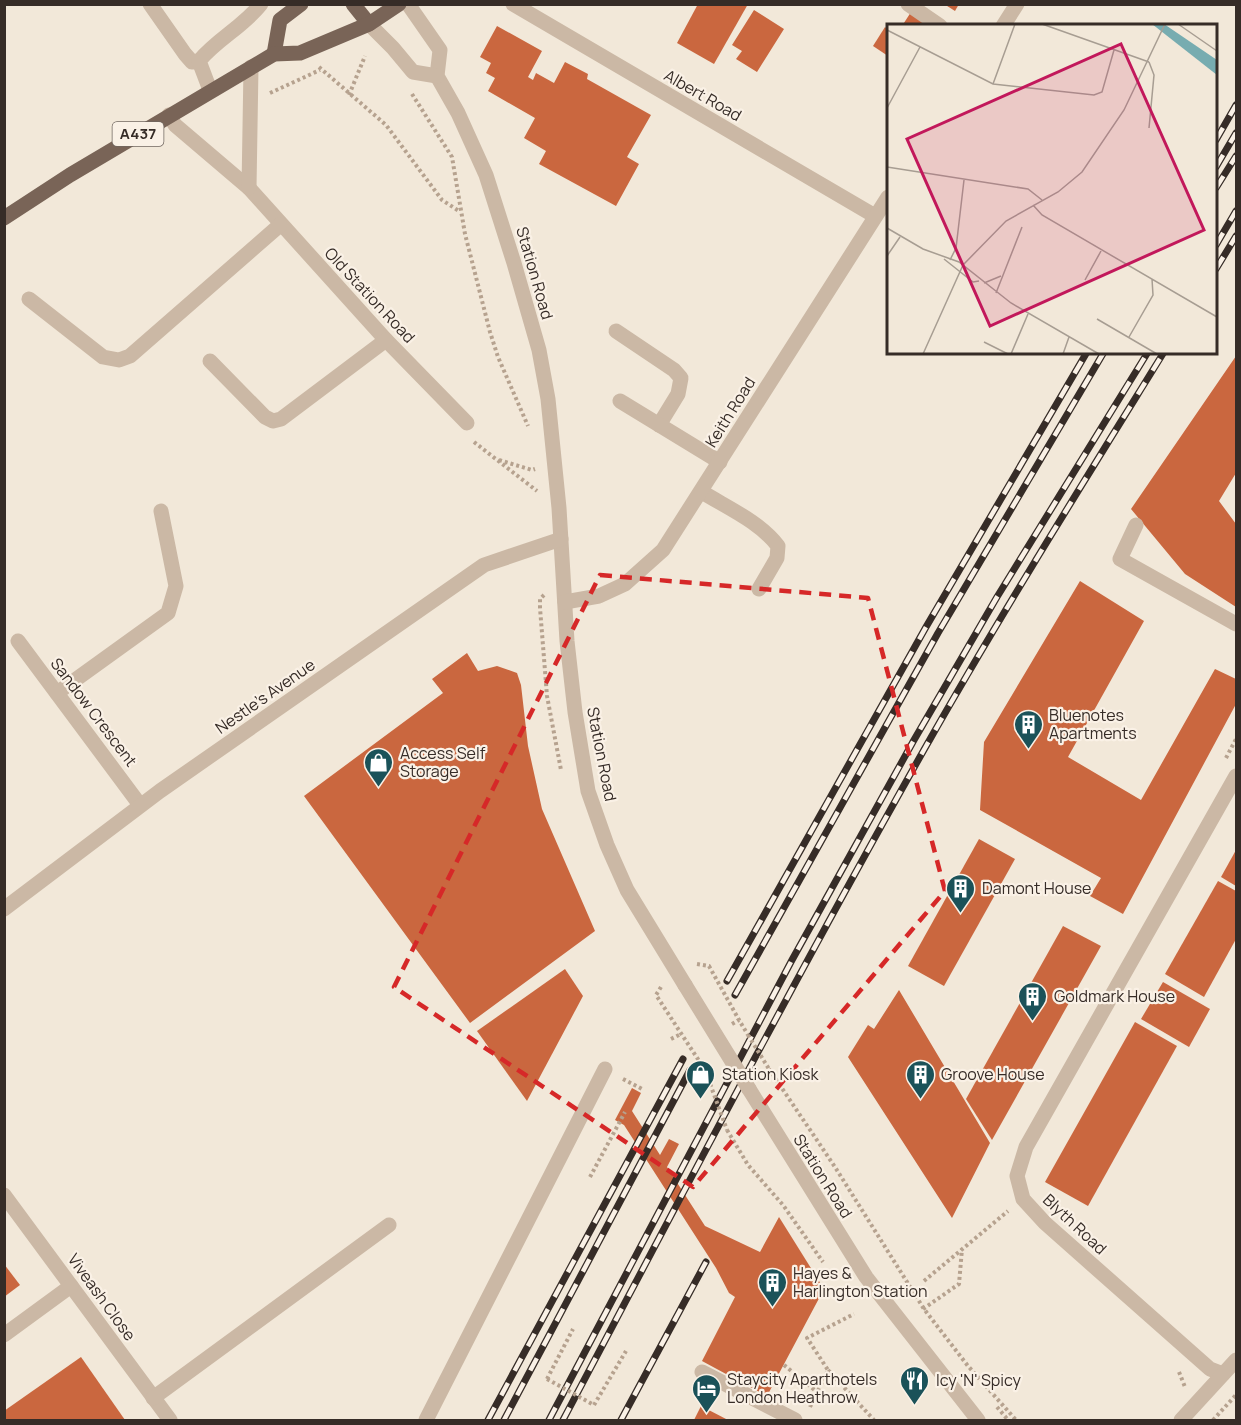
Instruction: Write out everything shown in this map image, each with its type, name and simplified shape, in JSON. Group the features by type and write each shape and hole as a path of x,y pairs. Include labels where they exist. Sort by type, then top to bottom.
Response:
{"main road":[{"path":"274,54 280,20 301,4"},
{"path":"353,4 369,24"},
{"name":"A437","path":"4,218 70,175 274,54 300,53 369,24 399,4"}],"street":[{"path":"150,4 192,62 199,61 210,48 250,18 261,4"},
{"path":"369,24 413,72 436,76 440,50 408,4"},
{"name":"Albert Road","path":"513,4 875,216"},
{"path":"908,4 937,24"},
{"path":"1004,24 1017,4"},
{"path":"199,61 210,90"},
{"path":"249,188 251,67"},
{"name":"Station Road","path":"436,76 458,113 486,175 539,350 548,399 570,664 580,746 588,791 607,845 627,890 855,1260 978,1420"},
{"name":"Old Station Road","path":"169,115 175,125 249,188 280,225 387,340 468,423"},
{"name":"Keith Road","path":"565,602 599,596 625,584 663,550 887,198"},
{"path":"28,299 103,357 119,360 130,356 280,225"},
{"path":"616,331 674,370 681,378 678,394 659,425"},
{"path":"210,362 265,417 273,421 281,419 387,340"},
{"path":"620,401 720,462"},
{"path":"702,492 770,535 778,546 777,558 759,589"},
{"path":"57,693 168,613 173,603 176,586 161,511"},
{"path":"1136,525 1120,559 1236,624"},
{"name":"Nestle's Avenue","path":"4,909 140,805 484,565 561,539"},
{"name":"Sandow Crescent","path":"18,641 140,805"},
{"name":"Blyth Road","path":"1223,1374 1210,1368 1184,1346 1045,1223 1023,1199 1017,1176 1026,1147 1236,776"},
{"path":"426,1420 605,1069"},
{"name":"Viveash Close","path":"4,1195 170,1420"},
{"path":"153,1398 389,1225"},
{"path":"4,1335 71,1286"},
{"path":"1181,1420 1236,1360"},
{"path":"702,1372 795,1420"}],"path":[{"path":"349,95 365,56"},
{"path":"263,99 271,92 321,70 386,125 442,200 460,212"},
{"path":"409,88 452,157 460,212 498,357 528,425 529,436"},
{"path":"531,459 532,470 496,459 538,492"},
{"path":"1225,759 1236,739"},
{"path":"697,964 709,966 769,1069 835,1167 924,1309 968,1366 1016,1420"},
{"path":"661,987 656,995 705,1070 727,1130 748,1165 783,1205 823,1262"},
{"path":"671,1039 681,1034"},
{"path":"590,1177 626,1112"},
{"path":"924,1281 1023,1199"},
{"path":"936,1302 959,1284 962,1248"},
{"path":"854,1314 807,1338 828,1370 874,1420"},
{"path":"573,1329 547,1379 594,1405 626,1351"},
{"path":"784,1365 817,1392"},
{"path":"1173,1365 1181,1373 1186,1388 1182,1394"},
{"path":"807,1411 828,1370"},
{"path":"1213,1420 1236,1395"}],"highlighted area":[{"path":"600,575 868,598 945,891 693,1187 394,987"}],"building":[{"path":"698,4 748,4 714,64 677,43"},
{"path":"944,4 959,4 955,11"},
{"path":"754,10 784,29 757,72 736,59 742,51 732,45"},
{"path":"911,12 928,24 903,24"},
{"path":"497,26 542,51 528,77 533,80 536,73 554,83 565,62 588,74 587,79 651,115 627,157 639,164 616,206 539,164 546,151 524,138 535,118 488,91 495,78 486,73 491,63 480,57"},
{"path":"885,27 887,29 887,55 873,46"},
{"path":"1236,356 1236,473 1219,501 1236,524 1236,607 1185,574 1131,509"},
{"name":"Bluenotes Apartments","path":"1080,581 1144,621 1068,757 1141,800 1215,669 1236,679 1236,704 1123,914 1090,896 1101,878 980,810 984,742"},
{"path":"467,653 478,671 497,666 517,673 521,685 528,746 542,809 595,931 470,1023 304,796 443,693 432,679"},
{"name":"Damont House","path":"979,839 1015,859 944,986 908,966"},
{"path":"1236,850 1236,886 1221,877"},
{"path":"1218,881 1236,891 1236,939 1204,997 1165,974"},
{"name":"Goldmark House","path":"1063,926 1101,946 992,1140 966,1099"},
{"path":"565,969 583,996 527,1101 477,1031"},
{"path":"1163,982 1210,1009 1189,1047 1141,1019"},
{"name":"Groove House","path":"899,990 990,1143 952,1218 848,1057 868,1025 874,1029"},
{"path":"1135,1022 1177,1046 1088,1206 1045,1182"},
{"name":"Hayes & Harlington Station","path":"632,1088 641,1093 632,1111 660,1155 669,1139 679,1144 667,1167 705,1226 760,1252 779,1217 824,1289 767,1396 702,1361 735,1297 729,1293 716,1268 624,1125 615,1120"},
{"path":"4,1264 20,1285 4,1297"},
{"path":"81,1357 125,1420 4,1420 4,1411"},
{"name":"Staycity Aparthotels London Heathrow","path":"701,1406 728,1420 694,1420"}],"railway":[{"path":"1217,138 1236,105"},
{"path":"1217,165 1236,133"},
{"path":"1217,186 1236,156"},
{"path":"1217,243 1236,211"},
{"path":"1217,267 1236,236"},
{"path":"727,981 926,627 1086,354"},
{"path":"735,995 938,633 1103,354"},
{"path":"549,1420 792,960 914,740 997,597 1147,354"},
{"path":"563,1420 878,831 1013,598 1163,354"},
{"path":"488,1420 683,1059"},
{"path":"504,1420 690,1070"},
{"path":"621,1420 706,1262"}],"place":[{"name":"Bluenotes Apartments","path":"1028,750"},
{"name":"Access Self Storage","path":"379,788"},
{"name":"Damont House","path":"961,914"},
{"name":"Goldmark House","path":"1033,1022"},
{"name":"Station Kiosk","path":"701,1100"},
{"name":"Groove House","path":"920,1100"},
{"name":"Hayes & Harlington Station","path":"772,1308"},
{"name":"Icy 'N' Spicy","path":"915,1406"},
{"name":"Staycity Aparthotels London Heathrow","path":"706,1414"}]}
